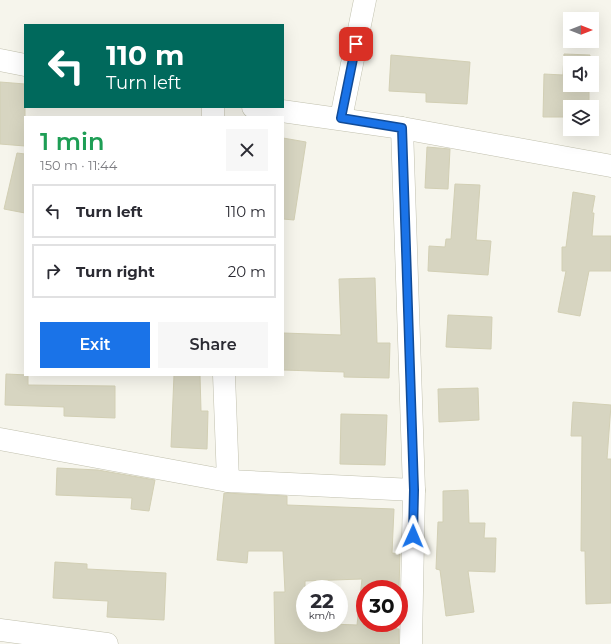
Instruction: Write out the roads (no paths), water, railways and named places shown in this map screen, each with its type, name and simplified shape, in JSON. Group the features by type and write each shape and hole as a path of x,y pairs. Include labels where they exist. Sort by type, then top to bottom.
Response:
{"street":[{"path":"341,118 365,0"},
{"path":"0,60 24,65"},
{"path":"261,108 341,118 402,128 611,166"},
{"path":"402,128 414,490 410,644"},
{"path":"224,376 228,481"},
{"path":"0,439 228,481 414,490"},
{"path":"0,630 107,644"}]}
